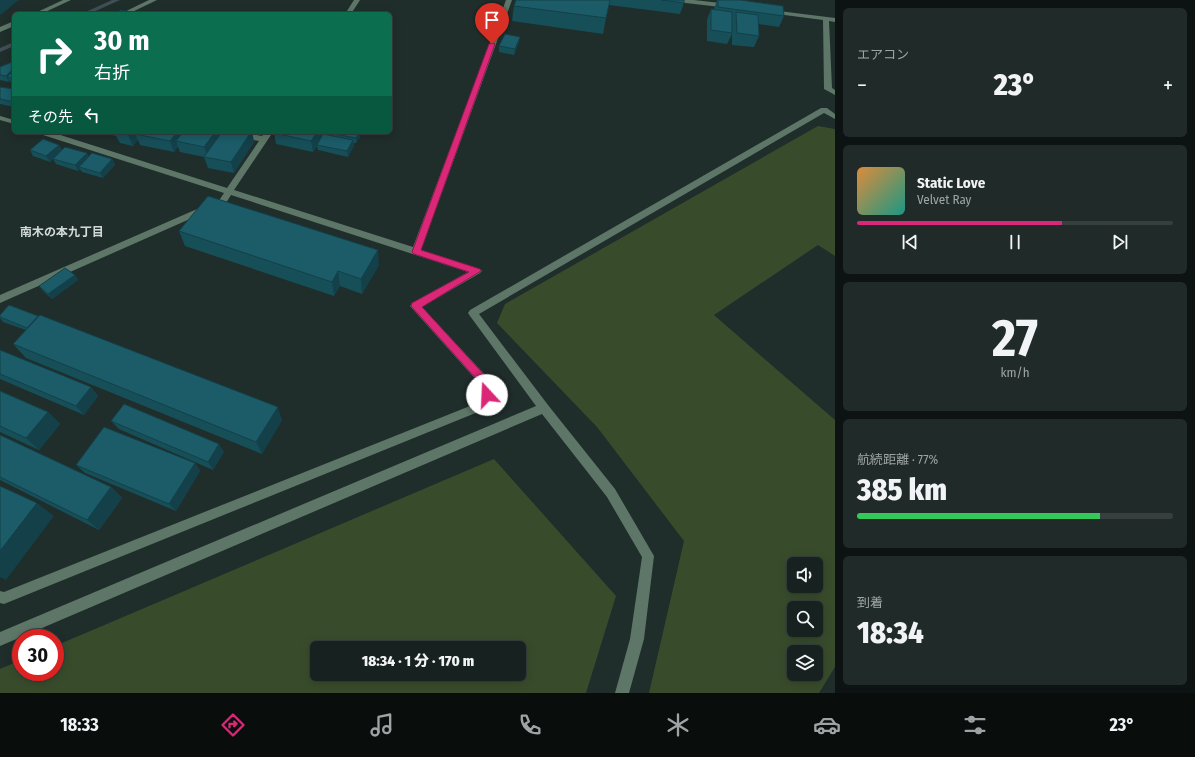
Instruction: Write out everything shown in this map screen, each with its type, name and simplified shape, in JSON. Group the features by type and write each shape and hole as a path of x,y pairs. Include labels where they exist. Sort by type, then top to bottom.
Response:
{"street":[{"path":"41,12 68,0"},
{"path":"128,12 154,0"},
{"path":"349,12 358,0"},
{"path":"416,252 509,0"},
{"path":"677,0 740,8"},
{"path":"763,11 835,20"},
{"path":"826,19 828,89 835,93"},
{"path":"0,30 12,24"},
{"path":"622,693 637,639 648,556 611,493 544,408 473,313 824,110 835,117"},
{"path":"0,118 12,121"},
{"path":"0,597 4,598 479,407 487,395 484,381 416,306 477,271 228,193 49,134"},
{"path":"0,299 222,201 267,135 254,134"},
{"path":"0,639 544,408"}],"green space":[{"path":"818,126 835,129 835,256 818,245 714,315 835,420 835,667 819,693 649,693 684,541 597,427 497,323 505,304"},
{"path":"494,459 616,596 586,693 0,693 0,669 12,664 12,681 64,681 64,642"}],"building":[{"path":"516,0 610,0 606,18 514,6"},
{"path":"661,0 684,0 684,3"},
{"path":"718,0 740,0 783,6 784,16 718,7"},
{"path":"711,9 732,12 732,33 711,30"},
{"path":"120,10 132,12 118,12"},
{"path":"736,12 758,15 759,36 737,33"},
{"path":"505,34 520,37 515,49 499,46"},
{"path":"12,62 12,70 6,76 0,75 0,67"},
{"path":"12,72 12,78 7,77"},
{"path":"0,87 12,89 12,102 0,99"},
{"path":"135,134 175,134 170,141"},
{"path":"181,134 214,134 204,147 176,141"},
{"path":"221,134 250,134 231,162 204,157"},
{"path":"279,134 316,134 311,141"},
{"path":"323,134 353,140 347,151 317,145"},
{"path":"334,134 358,134 356,138"},
{"path":"43,139 59,145 46,156 30,150"},
{"path":"65,147 87,153 75,165 53,159"},
{"path":"92,153 112,159 100,173 79,167"},
{"path":"208,196 378,250 361,279 338,271 332,282 179,231"},
{"path":"65,268 75,275 48,294 39,286"},
{"path":"9,305 38,316 27,328 0,317"},
{"path":"40,315 278,407 256,442 13,344"},
{"path":"0,350 91,387 76,406 0,374"},
{"path":"0,391 48,412 26,438 0,426"},
{"path":"124,404 219,444 208,462 111,421"},
{"path":"104,427 195,463 169,504 76,465"},
{"path":"0,435 111,487 87,520 0,477"},
{"path":"0,486 37,503 0,551"}],"waterway":[{"path":"89,12 117,0"},
{"path":"0,50 12,45"}],"district":[{"name":"南木の本九丁目","path":"62,232"}],"route":[{"path":"487,395 484,381 416,306 477,271 416,252 492,44"}]}
